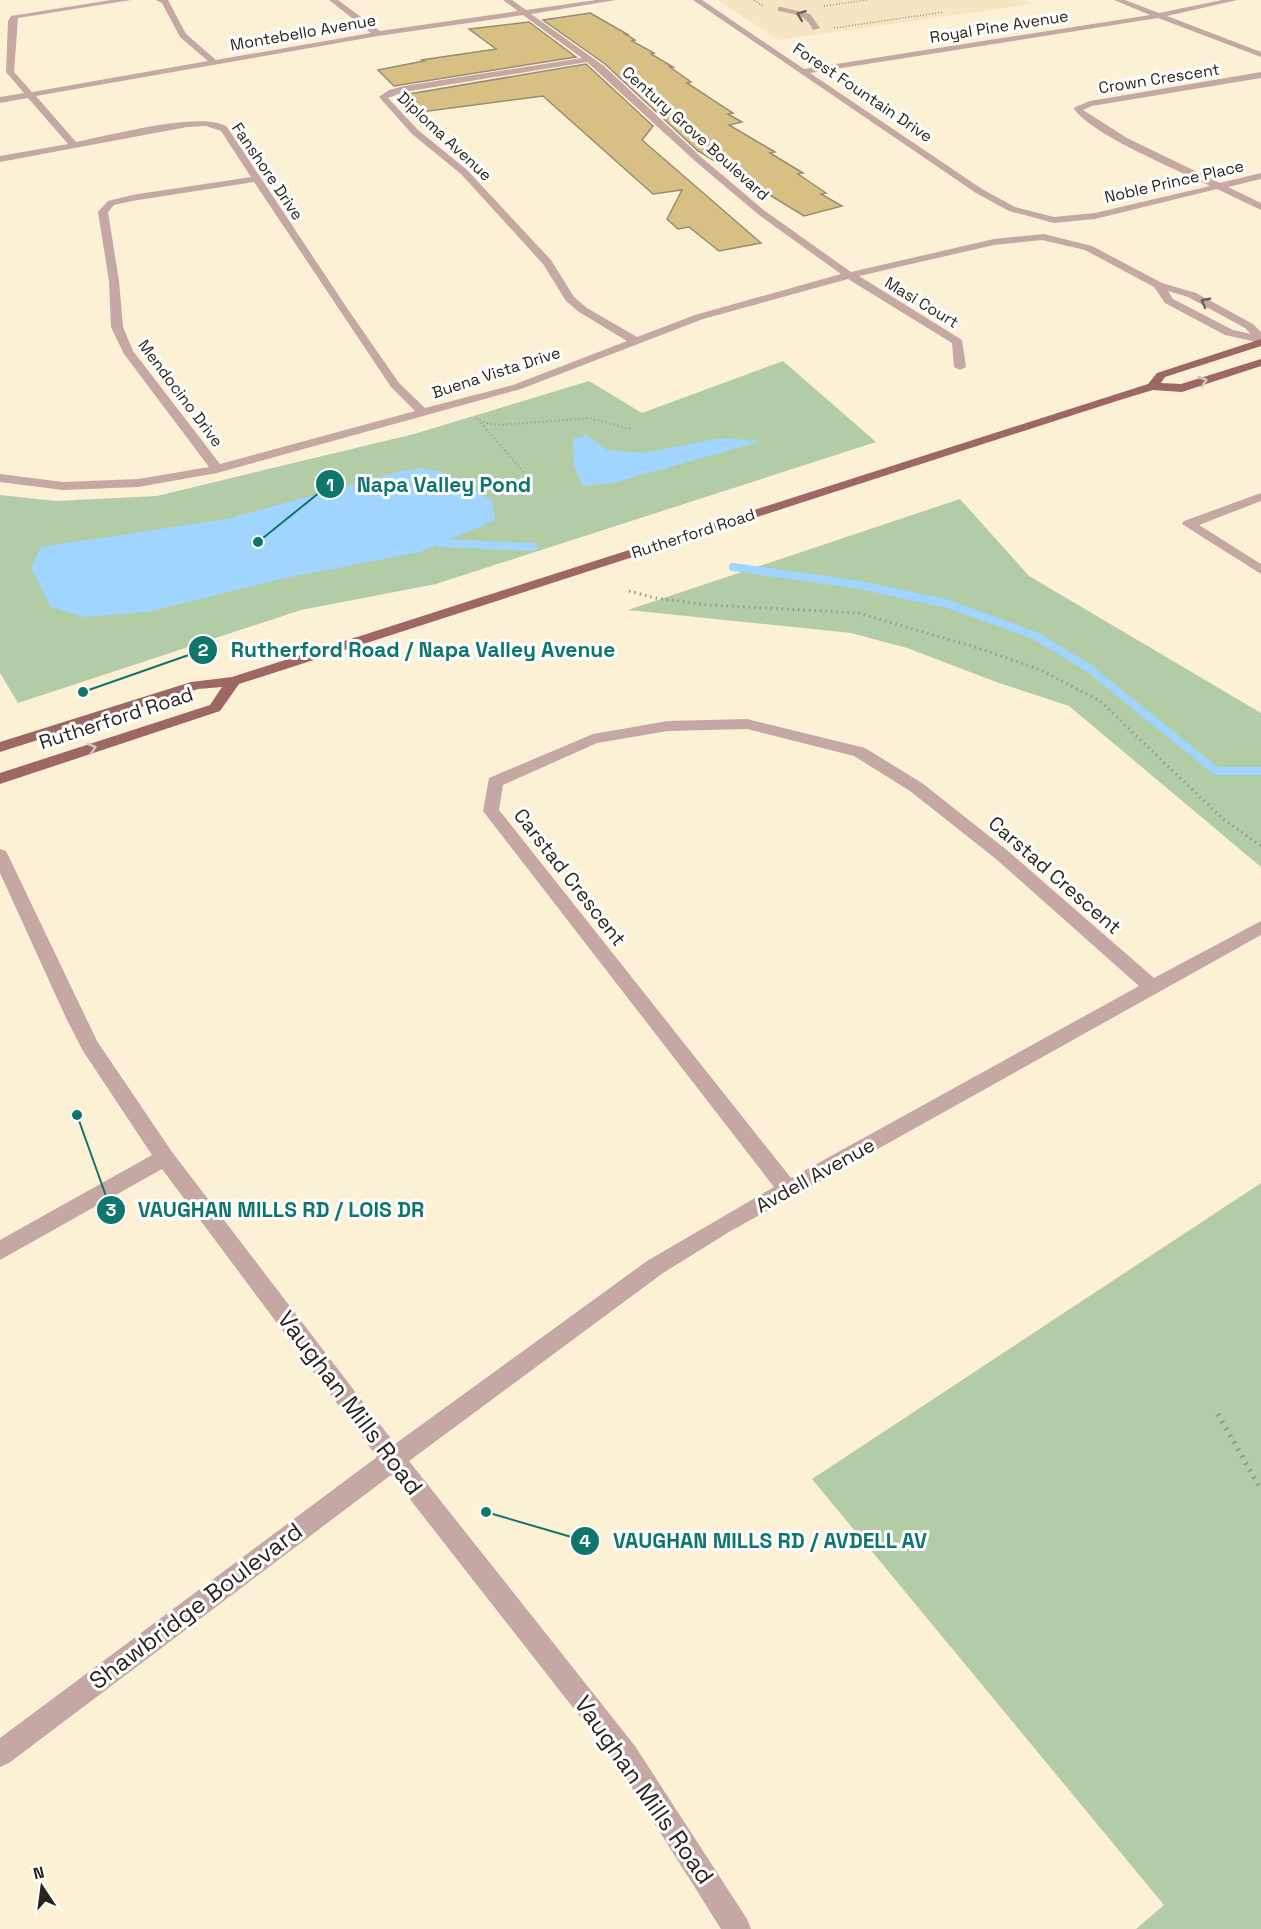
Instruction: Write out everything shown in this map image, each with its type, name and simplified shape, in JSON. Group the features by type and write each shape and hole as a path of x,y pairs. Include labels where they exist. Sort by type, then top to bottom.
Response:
{"main road":[{"name":"Rutherford Road","path":"1152,386 1161,375 1261,340"},
{"name":"Rutherford Road","path":"0,747 196,685 234,681 1152,386 1182,388 1261,362"},
{"name":"Rutherford Road","path":"0,778 214,708 234,681"}],"street":[{"path":"74,145 28,96 10,72 12,21 15,16 127,0"},
{"path":"160,0 165,1 183,35 215,63"},
{"path":"333,0 378,34"},
{"name":"Century Grove Boulevard","path":"507,0 589,59 698,159 762,213 849,276"},
{"name":"Montebello Avenue","path":"0,100 378,34 612,0"},
{"name":"Forest Fountain Drive","path":"696,0 979,190 1012,209 1052,219"},
{"path":"1118,0 1261,56"},
{"name":"Royal Pine Avenue","path":"804,71 1159,16 1233,0"},
{"path":"781,9 813,19 816,28"},
{"name":"Diploma Avenue","path":"589,59 404,89 383,97 415,132 464,172 547,262 570,299 598,320 636,341"},
{"name":"Crown Crescent","path":"1218,187 1124,140 1084,116 1078,109 1261,75"},
{"name":"Fanshore Drive","path":"0,159 196,123 218,125 224,129 258,179 394,385 423,413"},
{"name":"Noble Prince Place","path":"1052,219 1095,216 1261,176"},
{"name":"Mendocino Drive","path":"217,469 192,433 128,352 117,327 114,280 103,212 111,203 132,198 258,179"},
{"path":"1218,187 1261,207"},
{"name":"Forest Fountain Drive","path":"1012,209 1025,226"},
{"name":"Noble Prince Place","path":"1073,231 1095,216"},
{"path":"1052,219 1069,224 1088,248"},
{"name":"Buena Vista Drive","path":"994,243 1033,220 1052,219"},
{"path":"1025,226 1031,234 1088,248 1158,285 1169,301 1229,333 1261,340"},
{"name":"Buena Vista Drive","path":"0,478 63,486 138,483 217,469 517,387 699,317 849,276 994,243 1066,237 1073,231"},
{"name":"Masi Court","path":"849,276 958,342 960,367"},
{"path":"1261,497 1189,524 1261,570"},
{"name":"Carstad Crescent","path":"788,1189 491,811 495,782 593,739 668,726 747,724 860,752 916,787 1002,855 1152,987"},
{"name":"Vaughan Mills Road","path":"0,855 90,1046 165,1158 393,1460 626,1755 737,1929"},
{"name":"Avdell Avenue","path":"393,1460 655,1266 788,1189 1261,927"},
{"path":"0,1251 165,1158"},
{"name":"Shawbridge Boulevard","path":"0,1754 393,1460"}],"path":[{"path":"822,6 867,0"},
{"path":"826,29 944,12"},
{"path":"474,416 527,476"},
{"path":"481,423 518,425 589,418 630,429"},
{"path":"628,591 687,604 849,611 880,618 1018,660 1080,687 1100,701 1223,819 1261,846"},
{"path":"1218,1414 1261,1490"}],"shaded area":[{"path":"717,0 1025,0 1032,4 779,40"}],"green space":[{"path":"783,361 876,442 436,584 301,610 18,703 0,673 0,495 56,501 157,496 414,434 589,381 642,413"},
{"path":"960,499 1029,576 1261,713 1261,867 1069,706 999,683 907,648 851,633 628,610"},
{"path":"1261,1183 1261,1929 1136,1929 1164,1905 812,1479"}],"water":[{"path":"587,435 607,450 643,453 721,438 762,441 613,483 582,486 574,465 573,439"},
{"path":"422,468 446,473 492,501 495,520 420,552 285,578 147,612 85,617 51,607 31,568 41,547 227,519 402,471"}],"building":[{"path":"590,13 627,34 625,34 635,40 632,41 673,67 670,67 691,82 687,83 733,113 728,114 742,122 729,125 775,152 770,153 803,173 798,174 826,193 821,194 842,206 804,216 698,151 605,64 543,20"},
{"path":"529,22 576,57 394,86 378,70 424,61 422,60 496,49 469,29"},
{"path":"586,64 653,126 642,140 761,243 719,251 689,227 678,229 667,219 682,190 653,194 543,96 421,112 403,95"}],"waterway":[{"path":"441,543 533,547"},
{"path":"733,567 860,585 948,604 1036,636 1090,669 1216,771 1261,771"}],"place":[{"name":"Napa Valley Pond","path":"258,542"},
{"name":"Rutherford Road / Napa Valley Avenue","path":"83,692"},
{"name":"VAUGHAN MILLS RD / LOIS DR","path":"77,1115"},
{"name":"VAUGHAN MILLS RD / AVDELL AV","path":"486,1512"}]}
